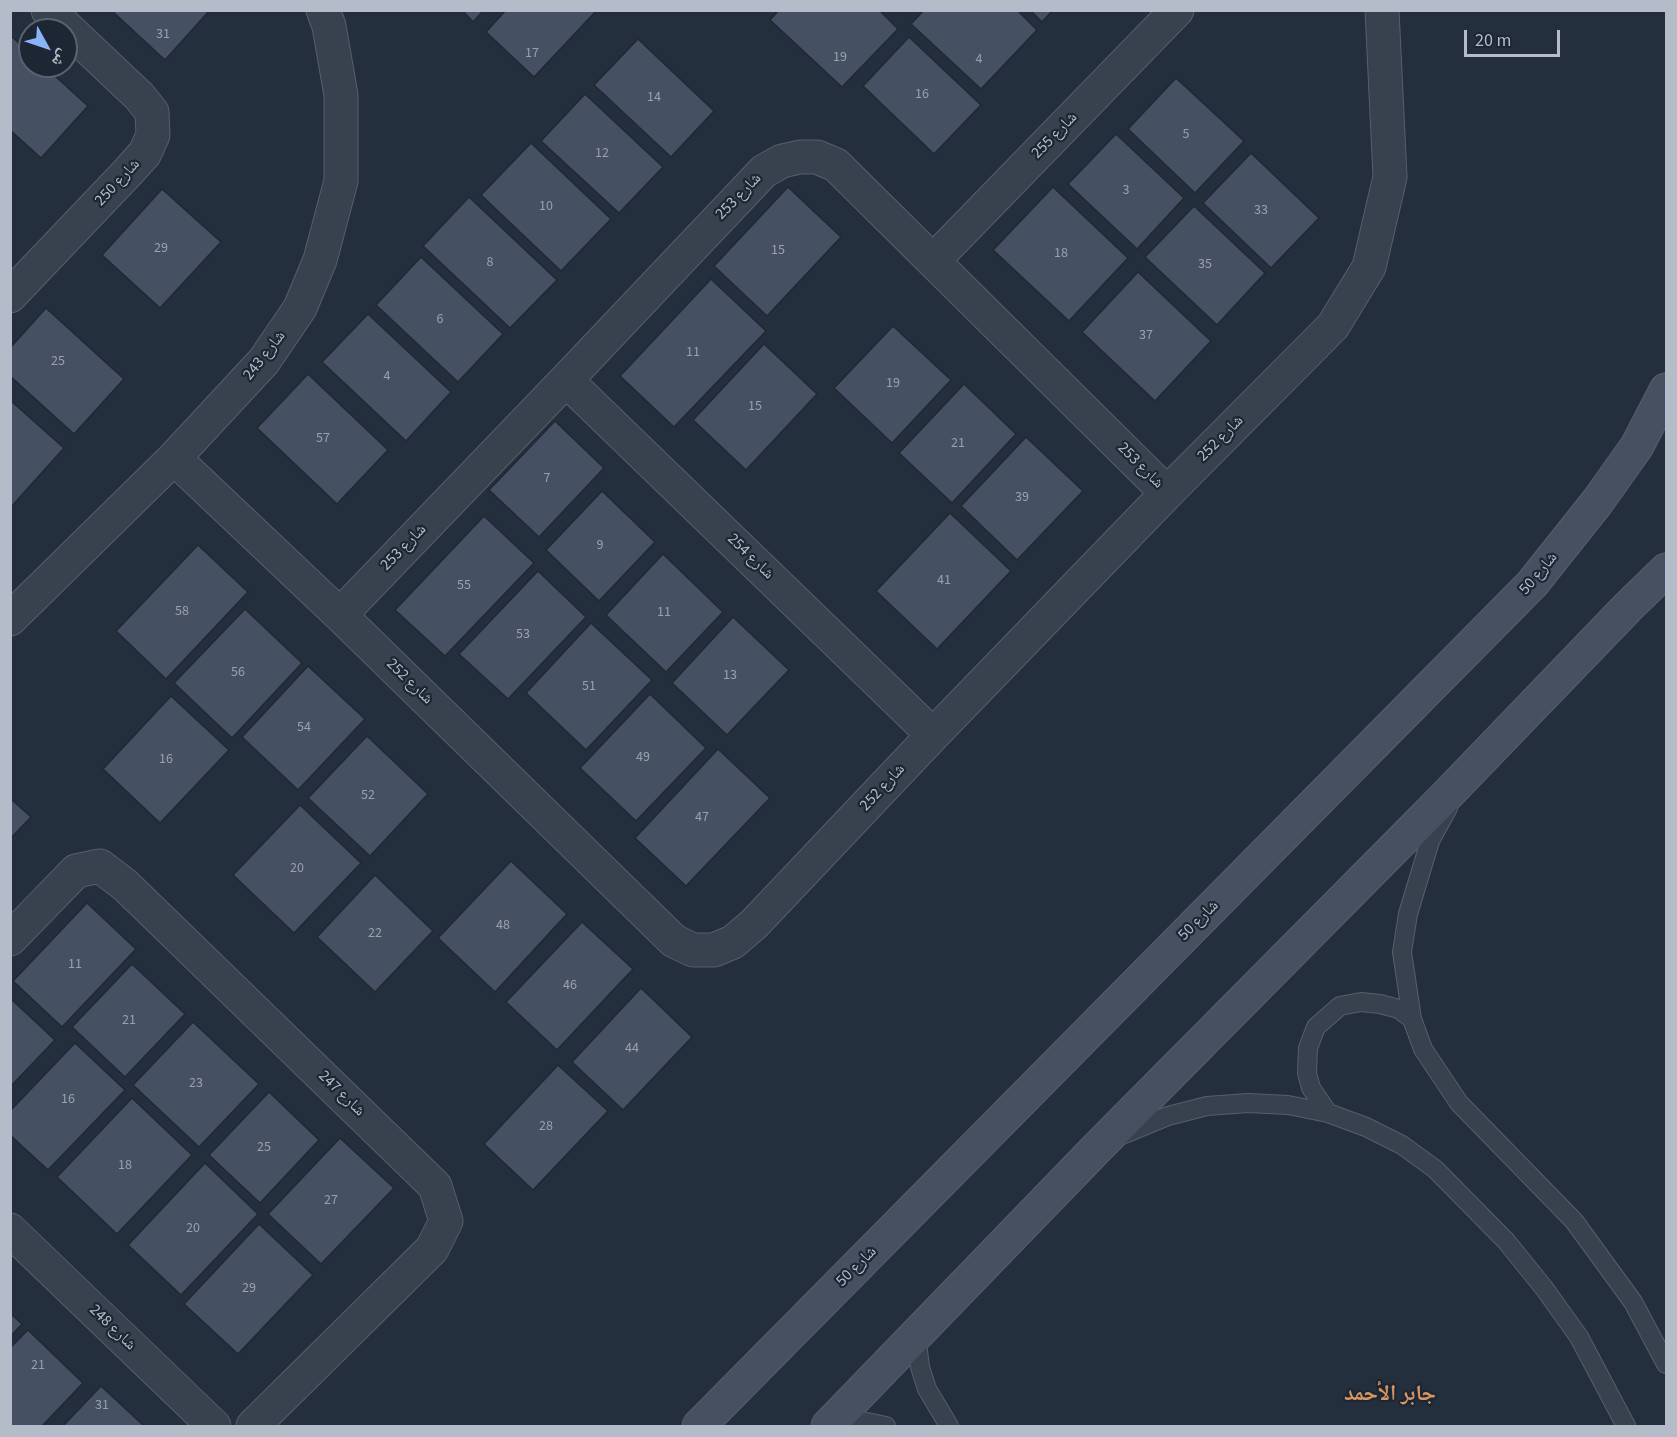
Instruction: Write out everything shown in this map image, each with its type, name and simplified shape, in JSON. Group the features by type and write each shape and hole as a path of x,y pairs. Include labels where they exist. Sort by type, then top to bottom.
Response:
{"main road":[{"name":"شارع 50","path":"699,1426 1532,584 1638,446 1666,390"},
{"path":"831,1423 1095,1150 1666,570"}],"street":[{"name":"شارع 250","path":"10,296 146,153 153,135 152,112 139,96 48,10"},
{"name":"شارع 243","path":"14,608 174,458 264,361 300,308 320,260 341,181 341,95 329,26 323,10"},
{"name":"شارع 255","path":"933,261 1177,10"},
{"name":"شارع 252","path":"174,458 340,615 674,941 693,950 714,950 733,942 754,924 1167,493 1333,326 1369,267 1390,177 1382,10"},
{"name":"شارع 253","path":"340,615 764,171 782,161 800,157 817,157 836,165 1167,493"},
{"name":"شارع 254","path":"566,380 933,735"},
{"name":"شارع 247","path":"10,939 76,871 100,866 125,885 435,1186 446,1221 432,1249 253,1426"},
{"name":"شارع 248","path":"10,1230 214,1426"}],"lane":[{"path":"1466,774 1430,841 1408,914 1402,952 1412,1019 1423,1049 1459,1102 1574,1221 1633,1302 1666,1364"},
{"path":"1328,1113 1311,1088 1307,1073 1308,1048 1316,1027 1340,1006 1361,1002 1380,1004 1399,1010 1412,1019"},
{"path":"1095,1150 1130,1130 1158,1119 1207,1107 1248,1103 1288,1105 1328,1113 1366,1127 1402,1146 1435,1170 1506,1241 1579,1337 1626,1426"},
{"path":"916,1335 920,1367 927,1389 949,1426"},
{"path":"831,1423 852,1419 886,1426"}],"building":[{"path":"111,10 210,10 165,60"},
{"path":"462,10 484,10 473,22"},
{"path":"506,10 597,10 534,77 486,32"},
{"path":"779,10 879,10 898,29 842,87 770,20"},
{"path":"924,10 1017,10 1037,30 981,89 911,24"},
{"path":"1030,10 1053,10 1042,22"},
{"path":"10,35 18,42 18,78 57,78 88,106 41,158 10,130"},
{"path":"909,37 981,105 934,154 863,86"},
{"path":"638,39 714,111 671,157 594,85"},
{"path":"1176,78 1244,141 1195,193 1128,129"},
{"path":"585,94 663,167 619,213 541,141"},
{"path":"1116,134 1184,198 1137,249 1068,184"},
{"path":"531,143 611,219 561,271 481,195"},
{"path":"1251,153 1319,218 1271,268 1203,203"},
{"path":"788,187 841,237 767,316 714,266"},
{"path":"1053,187 1128,258 1069,321 993,250"},
{"path":"162,189 221,242 160,308 102,255"},
{"path":"469,197 557,280 510,328 423,246"},
{"path":"1194,206 1265,273 1217,325 1145,257"},
{"path":"421,257 503,334 458,382 376,305"},
{"path":"1138,272 1211,341 1155,401 1082,332"},
{"path":"711,279 766,331 674,427 620,376"},
{"path":"46,308 124,379 74,434 10,376 10,348"},
{"path":"368,314 451,392 406,441 322,362"},
{"path":"893,326 951,380 892,443 834,388"},
{"path":"764,344 817,394 746,470 693,420"},
{"path":"308,374 388,450 337,504 257,428"},
{"path":"964,384 1016,434 952,503 899,453"},
{"path":"10,400 64,448 11,507 10,506"},
{"path":"555,421 604,468 539,537 489,490"},
{"path":"1026,437 1083,491 1017,560 961,506"},
{"path":"602,491 655,542 599,601 546,550"},
{"path":"950,513 1011,571 937,649 876,591"},
{"path":"484,516 534,563 445,656 395,610"},
{"path":"198,545 248,592 166,679 116,631"},
{"path":"663,554 723,612 666,672 606,615"},
{"path":"538,571 586,617 508,699 459,654"},
{"path":"245,609 302,663 232,738 174,683"},
{"path":"733,617 789,670 727,735 672,683"},
{"path":"591,623 652,680 586,750 526,693"},
{"path":"308,666 365,719 298,790 242,737"},
{"path":"650,694 706,748 636,821 580,768"},
{"path":"171,696 229,750 160,823 103,769"},
{"path":"367,736 428,794 370,856 308,798"},
{"path":"718,749 770,798 686,886 635,838"},
{"path":"10,798 31,817 10,839"},
{"path":"300,805 361,863 294,933 233,875"},
{"path":"511,861 567,914 495,992 438,938"},
{"path":"375,875 433,931 375,992 317,937"},
{"path":"87,903 136,949 62,1027 13,981"},
{"path":"582,922 633,969 557,1050 506,1002"},
{"path":"132,964 185,1014 125,1077 72,1027"},
{"path":"641,988 692,1037 623,1110 572,1062"},
{"path":"10,998 55,1040 10,1087"},
{"path":"193,1022 259,1084 199,1147 133,1085"},
{"path":"75,1043 125,1090 48,1170 10,1135 10,1111"},
{"path":"558,1065 608,1111 533,1190 484,1144"},
{"path":"269,1092 319,1140 260,1203 209,1155"},
{"path":"132,1098 192,1155 117,1234 57,1177"},
{"path":"340,1138 394,1188 321,1264 268,1214"},
{"path":"205,1163 258,1214 181,1295 128,1245"},
{"path":"259,1224 313,1275 238,1354 184,1304"},
{"path":"10,1313 22,1324 10,1337"},
{"path":"28,1330 83,1383 42,1426 10,1426 10,1348"},
{"path":"101,1386 144,1426 63,1426"}],"district":[{"name":"جابر الأحمد","path":"1390,1395"}]}
